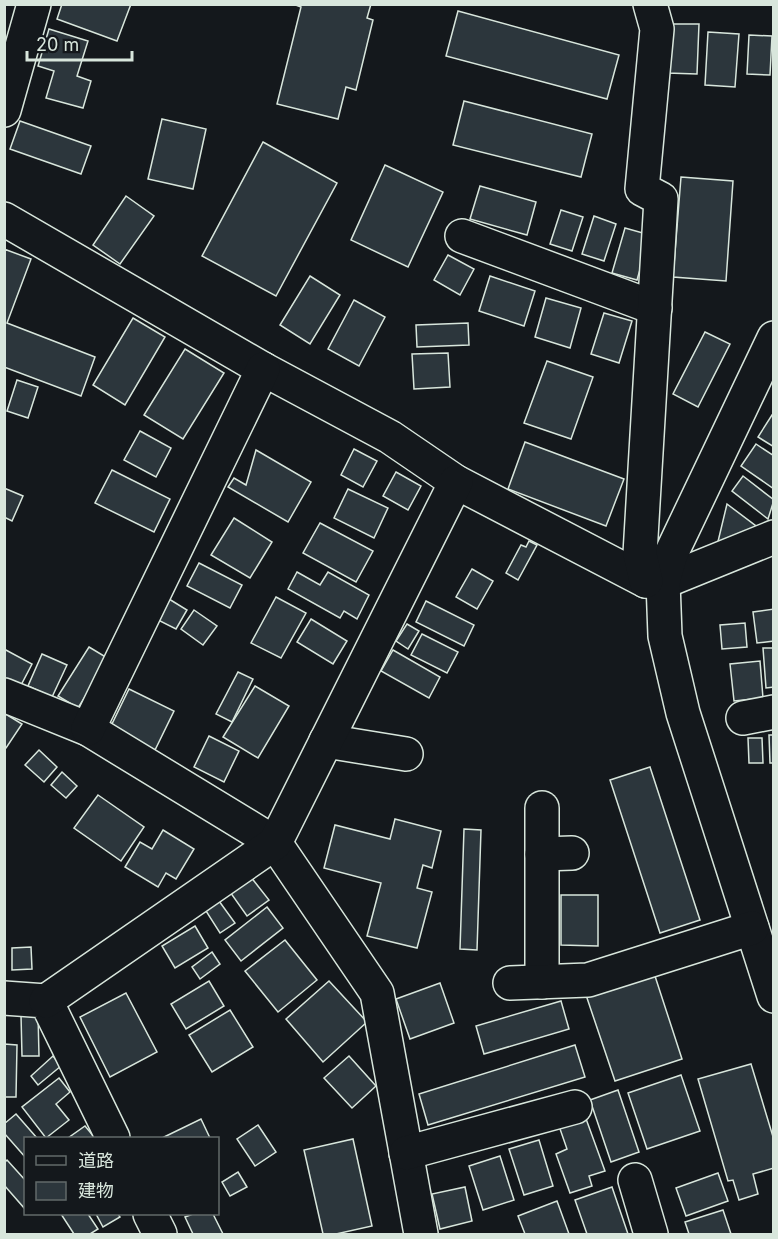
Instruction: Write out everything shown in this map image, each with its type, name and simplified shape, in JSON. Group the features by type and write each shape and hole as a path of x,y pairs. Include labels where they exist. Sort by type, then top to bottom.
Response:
{"street":[{"path":"4,110 34,4"},
{"path":"650,4 657,29 642,189 661,199 640,554 655,582 683,713 774,996"},
{"path":"4,219 263,369 390,437 456,482 655,582 774,537"},
{"path":"462,236 655,308"},
{"path":"655,582 671,554 774,338"},
{"path":"88,729 263,369"},
{"path":"4,998 46,1001 275,843 456,482"},
{"path":"4,695 88,729 275,843 377,993 421,1234"},
{"path":"326,741 406,754"},
{"path":"542,808 557,853 542,982"},
{"path":"510,983 588,980 752,928"},
{"path":"46,1001 113,1137"},
{"path":"406,1153 575,1107"},
{"path":"635,1180 651,1234"},
{"path":"150,1215 160,1234"}],"building":[{"path":"62,4 131,4 117,41 57,19"},
{"path":"293,4 371,4 367,18 373,20 356,90 346,87 338,119 277,104 301,7"},
{"path":"458,11 619,55 607,99 446,56"},
{"path":"669,24 699,24 697,74 667,73"},
{"path":"49,29 88,41 77,76 91,81 83,108 46,98 54,71 38,66"},
{"path":"708,32 739,34 735,87 705,85"},
{"path":"749,35 772,36 770,75 747,74"},
{"path":"464,101 592,134 581,177 453,145"},
{"path":"162,119 206,129 193,189 148,179"},
{"path":"20,121 91,146 81,174 10,149"},
{"path":"263,142 337,183 276,296 202,256"},
{"path":"385,165 443,192 408,267 351,240"},
{"path":"681,177 733,181 726,281 673,277"},
{"path":"480,186 536,202 527,235 470,219"},
{"path":"126,196 154,216 120,264 93,245"},
{"path":"561,210 583,217 572,251 550,244"},
{"path":"594,216 616,224 604,261 582,254"},
{"path":"625,228 650,235 637,280 612,273"},
{"path":"4,249 31,259 7,323 95,357 81,396 4,367"},
{"path":"448,255 474,269 460,295 434,280"},
{"path":"310,276 340,295 310,344 280,325"},
{"path":"490,276 535,291 524,326 479,311"},
{"path":"546,298 581,308 570,348 535,337"},
{"path":"354,300 385,317 359,366 328,349"},
{"path":"604,313 632,321 619,363 591,354"},
{"path":"133,318 165,337 125,405 93,385"},
{"path":"468,323 469,345 417,347 416,325"},
{"path":"705,332 730,344 698,407 673,394"},
{"path":"185,349 224,373 183,439 144,415"},
{"path":"448,353 450,387 414,389 412,354"},
{"path":"547,361 593,377 571,439 524,423"},
{"path":"17,380 38,387 28,418 7,411"},
{"path":"772,415 774,416 774,447 758,437"},
{"path":"140,431 171,448 156,477 124,460"},
{"path":"525,442 624,479 606,526 508,489"},
{"path":"756,444 774,456 774,489 741,466"},
{"path":"354,449 377,461 363,487 341,475"},
{"path":"256,450 311,482 288,522 228,487 234,478 246,485"},
{"path":"112,470 170,499 154,532 95,503"},
{"path":"396,472 421,486 408,510 383,496"},
{"path":"743,476 774,500 768,519 732,491"},
{"path":"4,488 23,496 12,521 4,517"},
{"path":"348,489 388,508 374,538 334,518"},
{"path":"727,504 760,529 715,554"},
{"path":"234,518 272,542 250,578 211,555"},
{"path":"320,523 373,551 356,582 303,553"},
{"path":"529,541 537,545 518,580 506,573 521,545 526,547"},
{"path":"199,563 242,585 230,608 187,586"},
{"path":"472,569 493,581 477,609 456,597"},
{"path":"297,572 320,585 328,572 369,595 357,619 344,611 340,618 288,589"},
{"path":"276,597 306,613 281,658 251,643"},
{"path":"169,599 187,610 176,629 158,620"},
{"path":"426,601 474,625 464,646 416,622"},
{"path":"774,609 774,641 757,643 753,612"},
{"path":"194,610 217,626 203,645 181,629"},
{"path":"311,619 347,641 333,664 297,642"},
{"path":"745,623 747,647 722,649 720,625"},
{"path":"407,624 419,631 408,649 396,641"},
{"path":"422,634 458,652 447,673 411,655"},
{"path":"89,647 109,659 78,708 58,696"},
{"path":"763,648 774,648 774,687 766,688"},
{"path":"4,649 32,664 20,687 4,679"},
{"path":"393,650 440,677 429,698 381,671"},
{"path":"42,654 67,665 52,697 28,686"},
{"path":"760,661 763,698 734,701 730,664"},
{"path":"238,672 253,679 232,722 216,714"},
{"path":"255,686 289,706 258,758 223,737"},
{"path":"129,689 174,711 155,750 110,728"},
{"path":"4,713 22,724 6,748 4,748"},
{"path":"769,735 774,735 774,763 770,763"},
{"path":"209,736 239,751 224,782 194,767"},
{"path":"748,738 762,738 763,763 749,763"},
{"path":"39,750 57,767 44,782 25,765"},
{"path":"650,767 700,920 660,933 610,780"},
{"path":"62,772 77,786 66,798 51,785"},
{"path":"98,795 144,827 121,861 74,828"},
{"path":"395,819 441,831 432,868 423,865 417,888 432,892 417,948 367,936 381,883 324,868 335,825 390,839"},
{"path":"464,829 481,830 477,950 460,949"},
{"path":"163,830 194,849 176,879 166,873 158,887 125,867 140,842 152,849"},
{"path":"250,876 269,900 247,916 230,892"},
{"path":"561,895 598,895 598,946 561,945"},
{"path":"219,901 235,923 220,933 206,911"},
{"path":"267,907 283,928 241,961 225,940"},
{"path":"195,926 208,948 175,968 162,946"},
{"path":"285,940 317,980 278,1012 245,971"},
{"path":"31,947 32,969 12,970 12,948"},
{"path":"212,952 220,964 200,979 192,967"},
{"path":"654,973 682,1059 615,1081 586,995"},
{"path":"209,981 224,1006 186,1029 171,1004"},
{"path":"329,981 367,1022 323,1062 286,1019"},
{"path":"440,983 454,1023 410,1039 396,999"},
{"path":"126,993 157,1052 110,1077 80,1017"},
{"path":"561,1001 569,1029 484,1054 476,1026"},
{"path":"230,1010 253,1047 212,1072 189,1035"},
{"path":"38,1014 39,1056 22,1056 21,1015"},
{"path":"4,1044 17,1045 16,1097 4,1097"},
{"path":"575,1045 585,1077 428,1125 419,1094"},
{"path":"53,1056 61,1066 38,1085 31,1076"},
{"path":"349,1056 376,1086 352,1108 324,1078"},
{"path":"751,1064 774,1140 774,1168 753,1174 758,1194 739,1200 733,1180 728,1181 698,1079"},
{"path":"681,1075 700,1131 647,1149 628,1093"},
{"path":"59,1078 70,1092 56,1104 69,1120 47,1137 22,1107"},
{"path":"618,1090 639,1152 611,1162 590,1100"},
{"path":"16,1114 36,1137 24,1137 24,1156 4,1133 4,1124"},
{"path":"585,1116 605,1171 589,1176 592,1186 570,1193 556,1154 567,1149 559,1126"},
{"path":"201,1119 210,1137 164,1137"},
{"path":"258,1125 276,1152 255,1166 237,1139"},
{"path":"85,1126 94,1137 69,1137"},
{"path":"353,1139 372,1226 336,1234 323,1234 304,1150"},
{"path":"539,1140 553,1186 524,1195 509,1149"},
{"path":"500,1156 514,1200 483,1210 469,1166"},
{"path":"7,1160 24,1179 24,1208 4,1185 4,1163"},
{"path":"238,1172 247,1187 230,1196 222,1182"},
{"path":"718,1173 728,1201 686,1216 676,1188"},
{"path":"465,1187 472,1221 440,1229 432,1194"},
{"path":"612,1187 628,1234 587,1234 575,1200"},
{"path":"557,1201 569,1234 525,1234 518,1216"},
{"path":"723,1210 731,1234 689,1234 685,1222"},
{"path":"62,1215 89,1215 98,1229 90,1234 74,1234"},
{"path":"97,1215 119,1215 120,1217 103,1227"},
{"path":"214,1215 223,1234 193,1234 185,1217"}]}
